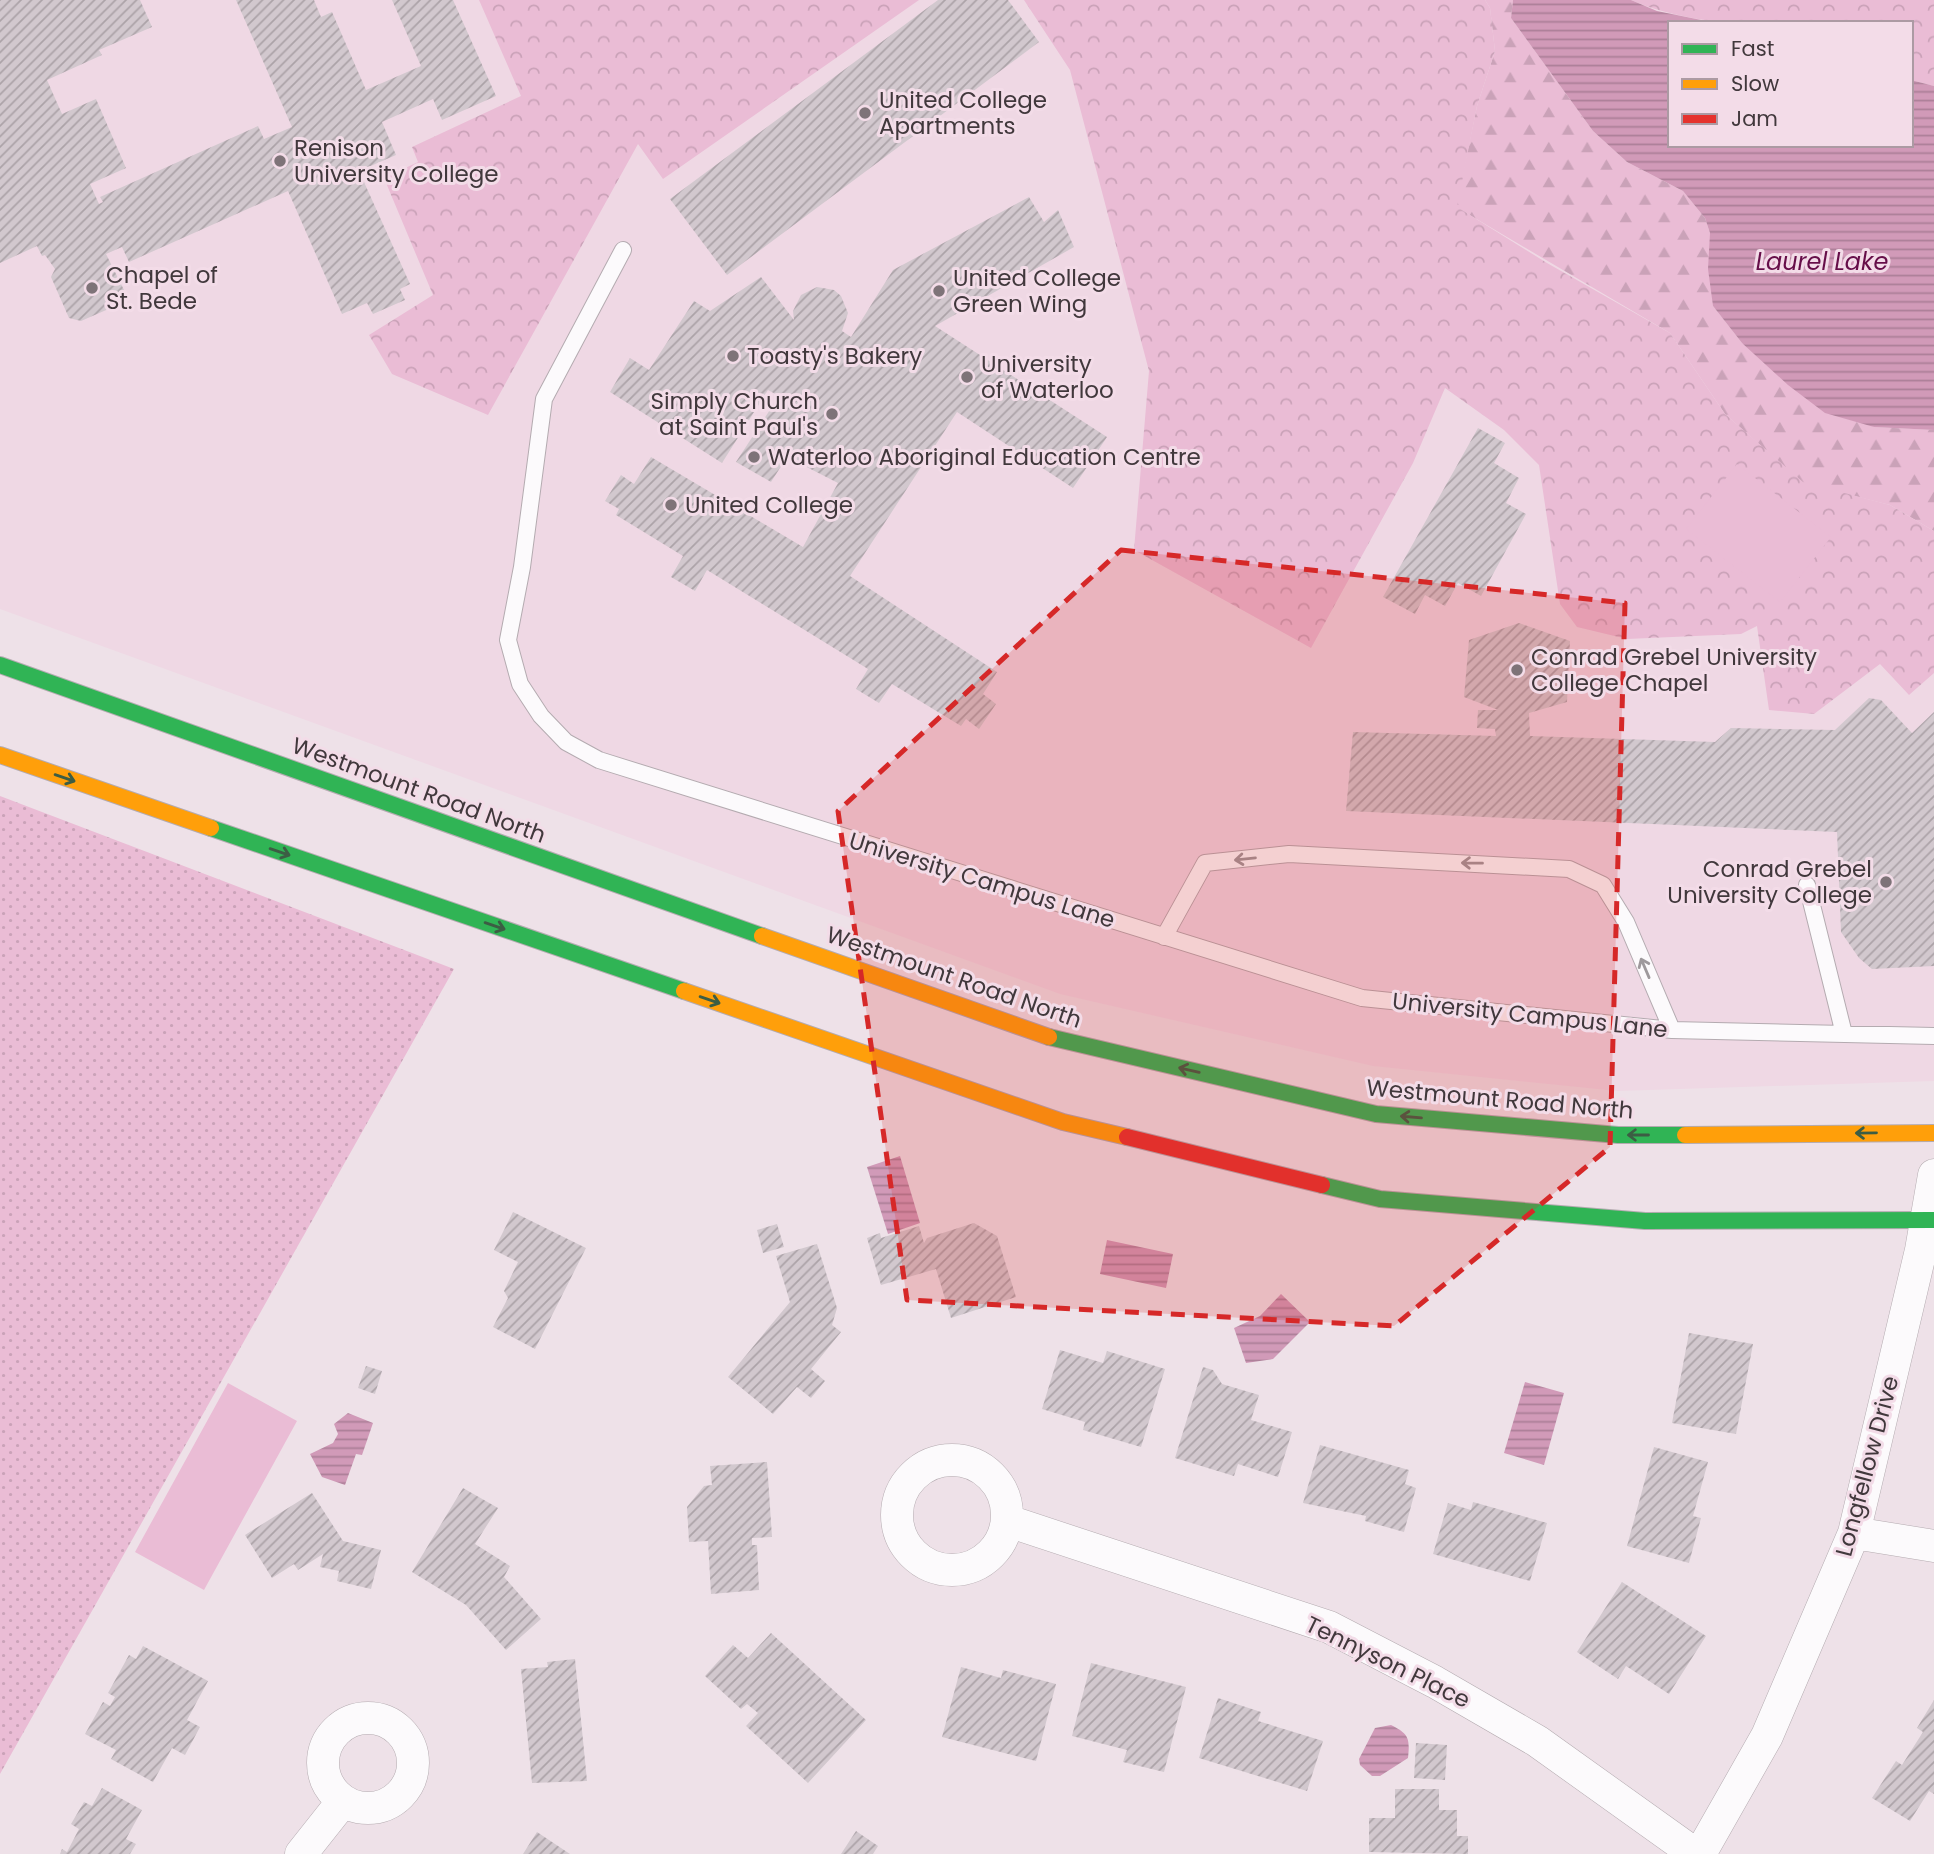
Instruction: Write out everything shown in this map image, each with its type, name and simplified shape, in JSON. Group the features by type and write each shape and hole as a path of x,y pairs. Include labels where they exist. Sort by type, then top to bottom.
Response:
{"main road":[{"name":"Westmount Road North","path":"0,665 1040,1035 1376,1114 1618,1135 1934,1133"},
{"path":"0,755 1089,1129 1380,1199 1645,1221 1930,1221"}],"street":[{"name":"Longfellow Drive","path":"1698,1854 1768,1736 1854,1533 1930,1221 1934,1175"},
{"name":"Tennyson Place","path":"1008,1521 1329,1628 1435,1682 1536,1741 1698,1854"},
{"path":"1854,1533 1934,1546"},
{"path":"301,1854 343,1801"}],"lane":[{"name":"University Campus Lane","path":"623,250 544,398 522,567 508,640 520,684 541,716 566,742 599,760 1362,998 1672,1030 1934,1036"},
{"path":"1164,937 1205,863 1290,854 1569,869 1603,885 1626,922 1672,1030"},
{"path":"1807,885 1844,1034"}],"highlighted area":[{"path":"1121,550 1625,603 1610,1147 1394,1326 907,1300 838,811"}],"shaded area":[{"name":"University of Waterloo","path":"0,0 1934,0 1934,1081 1617,1091 1373,1066 1060,994 0,609"}],"green space":[{"path":"479,0 919,0 663,179 638,144 488,415 392,374 369,335 433,295 384,178 418,162 412,147 521,96"},
{"path":"1024,0 1485,0 1490,8 1495,51 1477,106 1457,207 1547,263 1670,333 1725,414 1803,482 1890,505 1934,531 1934,673 1909,695 1880,664 1814,714 1769,710 1757,626 1741,634 1627,639 1577,627 1560,604 1539,465 1504,430 1445,388 1413,463 1311,648 1134,550 1149,371 1070,70"},
{"path":"1485,0 1513,0 1511,18 1593,131 1627,162 1683,191 1705,218 1710,233 1713,306 1742,343 1874,427 1934,430 1934,531 1890,505 1803,483 1725,414 1670,333 1456,207 1477,106 1495,51 1490,8"},
{"path":"1631,0 1934,0 1934,86 1913,81 1913,21 1714,21 1663,11"},
{"path":"1737,464 1831,537 1780,602 1686,529"},
{"path":"0,796 454,969 0,1774"},
{"path":"228,1383 297,1421 204,1590 135,1552"}],"water":[{"name":"Laurel Lake","path":"1513,0 1631,0 1657,11 1706,21 1668,21 1668,147 1913,147 1913,81 1934,86 1934,430 1874,427 1825,413 1788,385 1742,343 1713,306 1708,269 1710,233 1705,218 1683,191 1627,162 1593,131 1511,18"},
{"path":"900,1156 920,1223 888,1234 867,1167"},
{"path":"1107,1240 1173,1254 1166,1288 1100,1274"},
{"path":"1281,1294 1310,1322 1273,1359 1246,1363 1234,1328 1260,1316"},
{"path":"1525,1382 1564,1393 1544,1465 1504,1453"},
{"path":"348,1413 373,1423 362,1455 356,1454 345,1485 322,1477 310,1454 333,1443 338,1434 334,1424"},
{"path":"1391,1725 1407,1737 1408,1758 1380,1776 1372,1776 1360,1765 1359,1759 1375,1728"}],"building":[{"name":"Renison University College","path":"0,0 140,0 152,27 99,50 102,55 47,80 62,114 96,99 126,168 90,184 99,204 103,202 100,197 258,126 264,139 292,127 236,0 314,0 321,17 332,12 366,90 421,66 392,0 453,0 496,96 442,120 433,99 382,122 396,155 359,171 410,284 400,289 405,300 373,314 367,303 342,314 288,191 129,262 122,247 106,254 125,292 120,304 81,321 69,318 51,277 55,269 45,255 42,256 37,246 0,263"},
{"name":"United College Apartments","path":"938,0 1008,0 1039,42 727,275 670,199"},
{"name":"United College","path":"1029,197 1044,222 1058,210 1074,247 935,326 1107,437 1073,488 957,412 850,576 997,672 983,694 996,704 979,729 966,719 961,726 892,684 879,703 856,689 868,669 707,570 695,591 671,577 683,556 616,515 619,509 605,501 621,475 634,484 651,457 803,547 838,483 787,457 771,482 736,462 779,396 768,390 722,463 610,392 630,358 649,370 694,301 710,311 761,277 794,320 793,311 801,295 817,287 834,290 841,296 848,313 842,331 851,337 893,270"},
{"path":"1478,428 1505,443 1494,463 1519,478 1506,503 1526,514 1481,596 1458,583 1445,606 1425,595 1415,614 1383,597"},
{"name":"Conrad Grebel University College","path":"1519,623 1570,641 1567,702 1529,713 1530,736 1715,742 1731,728 1835,730 1869,698 1881,700 1912,733 1934,712 1934,966 1872,969 1859,958 1841,932 1837,832 1346,811 1353,732 1496,736 1495,729 1477,728 1478,710 1498,710 1464,697 1469,640"},
{"path":"513,1212 586,1248 535,1349 493,1327 508,1298 504,1291 518,1262 494,1250"},
{"path":"974,1223 997,1236 1016,1297 951,1318 936,1269 881,1285 867,1238 880,1233 881,1238 919,1226 924,1243 927,1238"},
{"path":"777,1224 784,1247 763,1253 757,1230"},
{"path":"817,1244 837,1308 832,1325 841,1332 811,1369 825,1381 811,1398 797,1387 773,1414 728,1377 790,1302 776,1256"},
{"path":"1689,1333 1753,1344 1736,1434 1672,1423"},
{"path":"1060,1350 1103,1363 1107,1351 1165,1369 1141,1447 1083,1430 1085,1422 1042,1409"},
{"path":"366,1366 382,1371 375,1394 358,1388"},
{"path":"1203,1367 1213,1370 1222,1384 1259,1395 1251,1420 1292,1432 1278,1477 1238,1464 1234,1476 1175,1458"},
{"path":"1320,1445 1409,1470 1405,1484 1416,1488 1404,1532 1365,1521 1366,1516 1303,1503"},
{"path":"1654,1447 1708,1462 1693,1516 1701,1518 1689,1563 1627,1546"},
{"path":"767,1462 772,1537 752,1538 752,1545 757,1545 759,1590 711,1594 708,1541 689,1542 687,1507 704,1486 712,1485 710,1466"},
{"path":"463,1488 498,1508 475,1544 510,1566 504,1577 541,1619 506,1650 466,1605 412,1572"},
{"path":"312,1493 343,1541 381,1550 371,1589 337,1581 339,1571 320,1567 323,1554 298,1570 294,1564 272,1578 245,1535"},
{"path":"1473,1502 1547,1523 1530,1581 1433,1554 1448,1503 1471,1510"},
{"path":"1622,1582 1706,1636 1669,1694 1626,1666 1618,1679 1577,1652"},
{"path":"771,1633 866,1720 808,1783 746,1726 758,1713 747,1704 741,1709 705,1676 733,1645 748,1658"},
{"path":"143,1646 208,1681 187,1720 200,1727 185,1755 172,1748 153,1782 111,1759 116,1750 85,1734 103,1702 110,1706 115,1697 108,1693 129,1655 136,1659"},
{"path":"575,1659 587,1781 532,1783 521,1669 548,1667 547,1662"},
{"path":"1091,1663 1186,1687 1164,1772 1123,1762 1127,1750 1072,1736"},
{"path":"961,1667 1001,1678 1003,1670 1056,1684 1036,1761 942,1737"},
{"path":"1218,1698 1261,1712 1258,1721 1323,1741 1307,1791 1199,1758"},
{"path":"1934,1700 1934,1794 1929,1791 1910,1821 1872,1798 1896,1761 1902,1765 1923,1732 1917,1728"},
{"path":"1416,1743 1447,1745 1445,1780 1414,1778"},
{"path":"102,1788 142,1810 126,1839 136,1844 130,1854 60,1854 62,1849 67,1852 79,1829 71,1824 84,1802 92,1806"},
{"path":"1395,1789 1439,1789 1439,1810 1457,1810 1457,1836 1468,1836 1468,1854 1369,1852 1369,1818 1395,1818"},
{"path":"856,1831 878,1846 873,1854 841,1854"},
{"path":"537,1832 570,1854 523,1854"}],"traffic: fast":[{"path":"0,665 762,936"},
{"path":"211,828 684,991"},
{"path":"1049,1037 1376,1114 1618,1135 1685,1135"},
{"path":"1322,1185 1380,1199 1645,1221 1934,1220"}],"traffic: slow":[{"path":"0,755 211,828"},
{"path":"762,936 1049,1037"},
{"path":"684,991 1063,1122 1127,1137"},
{"path":"1685,1135 1934,1133"}],"traffic: jam":[{"path":"1127,1137 1322,1185"}],"place":[{"name":"United College Apartments","path":"865,113"},
{"name":"Renison University College","path":"280,161"},
{"name":"Chapel of St. Bede","path":"92,288"},
{"name":"United College Green Wing","path":"939,291"},
{"name":"Toasty's Bakery","path":"733,356"},
{"name":"University of Waterloo","path":"967,377"},
{"name":"Simply Church at Saint Paul's","path":"832,414"},
{"name":"Waterloo Aboriginal Education Centre","path":"754,457"},
{"name":"United College","path":"671,505"},
{"name":"Conrad Grebel University College Chapel","path":"1517,670"},
{"name":"Conrad Grebel University College","path":"1886,882"}]}
